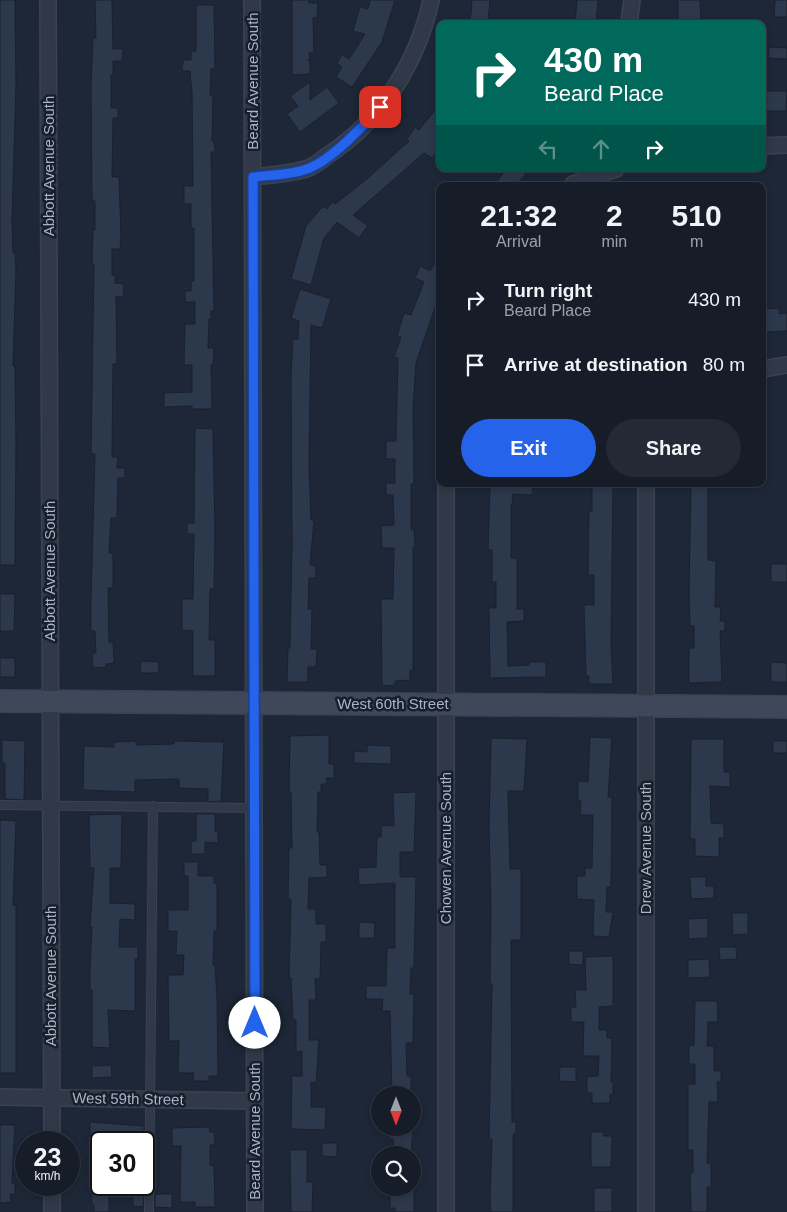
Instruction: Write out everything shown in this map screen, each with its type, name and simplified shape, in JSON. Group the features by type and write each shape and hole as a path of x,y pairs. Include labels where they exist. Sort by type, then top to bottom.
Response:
{"street":[{"name":"Abbott Avenue South","path":"48,0 52,1131"},
{"name":"Beard Avenue South","path":"252,0 255,1212"},
{"path":"253,177 307,169 339,148 368,122 391,92 412,59 426,23 431,0"},
{"path":"630,20 632,0"},
{"path":"766,146 787,145"},
{"path":"580,182 608,172"},
{"path":"766,368 787,365"},
{"name":"Chowen Avenue South","path":"446,487 446,1212"},
{"name":"Drew Avenue South","path":"646,487 646,1212"},
{"name":"West 60th Street","path":"0,701 787,707"},
{"name":"West 59th Street","path":"0,1098 255,1101"},
{"path":"52,1196 52,1212"}],"lane":[{"path":"0,804 255,808"},
{"path":"149,1212 153,806"}],"building":[{"path":"0,0 15,0 16,84 12,221 13,253 15,253 16,269 13,366 15,366 16,446 15,565 0,565"},
{"path":"95,0 112,0 113,49 123,49 122,61 113,61 113,75 111,75 111,108 118,108 118,118 113,118 112,177 119,177 121,237 120,249 112,249 112,275 115,275 115,283 124,284 123,297 116,296 117,364 113,364 112,457 118,457 117,468 125,468 125,478 118,478 117,518 111,518 109,553 113,553 113,588 108,588 109,642 113,642 114,663 106,664 106,667 93,668 92,653 96,653 95,631 91,631 95,454 91,454 94,264 92,264 95,201 92,201 91,83 93,38 96,38"},
{"path":"292,0 309,0 309,3 318,3 317,18 313,18 314,52 309,53 310,61 307,59 310,62 310,74 292,75"},
{"path":"370,0 395,0 382,42 352,87 336,77 342,67 337,63 342,55 349,59 365,34 353,31 360,7 368,9"},
{"path":"472,0 490,0 488,20 470,20"},
{"path":"577,0 598,0 596,20 575,20"},
{"path":"678,0 700,0 701,20 678,20"},
{"path":"775,0 787,0 787,17 774,17"},
{"path":"196,5 214,5 215,69 211,69 210,96 213,96 212,141 214,141 215,152 211,152 214,311 211,311 211,319 209,319 208,348 214,348 213,365 211,365 212,409 192,409 192,406 164,407 164,393 192,392 192,365 184,365 185,324 195,324 195,302 185,302 185,291 191,291 191,281 194,281 194,228 191,228 191,204 184,204 184,186 193,186 192,93 190,71 182,71 183,60 191,60 191,51 196,51"},
{"path":"769,47 787,48 787,59 768,58"},
{"path":"310,82 310,100 327,87 339,103 300,132 287,114 298,106 290,96"},
{"path":"766,91 787,91 786,111 766,111"},
{"path":"436,109 436,153 432,158 424,153 353,215 368,226 359,238 337,222 324,238 311,285 291,279 306,226 323,206 327,209 332,202 335,204 367,179 409,141 407,139 415,127 419,130"},
{"path":"504,172 527,172 519,182 497,182"},
{"path":"436,262 436,305 416,363 413,408 414,484 411,484 411,530 414,529 415,547 413,547 413,670 410,670 410,680 395,681 395,685 382,686 381,599 393,599 394,548 382,548 381,526 394,525 393,495 386,495 386,483 395,483 395,459 386,459 386,441 396,441 398,358 394,357 401,337 397,336 404,313 411,315 424,282 415,278 420,266 430,271"},
{"path":"300,289 331,299 322,328 311,325 309,463 311,520 314,521 310,565 316,566 316,578 309,578 308,609 312,609 311,649 317,649 316,667 308,667 308,682 287,682 288,648 290,648 292,546 291,376 293,339 298,339 299,321 291,318"},
{"path":"779,308 779,314 787,313 787,331 766,332 766,309"},
{"path":"195,428 213,429 214,589 210,589 209,640 215,640 215,676 193,676 193,631 182,630 182,599 193,599 194,534 187,534 187,523 194,523"},
{"path":"490,487 533,487 532,495 513,494 511,505 511,558 517,558 517,609 524,609 524,621 507,622 508,666 529,665 529,662 546,662 546,677 490,678 489,608 496,608 496,582 492,582 492,550 488,550"},
{"path":"592,487 613,487 611,647 613,684 589,684 589,676 586,676 584,605 594,605 594,575 588,575 589,511 592,511"},
{"path":"691,487 708,487 708,560 716,561 715,607 721,607 720,621 725,621 725,631 720,631 722,682 689,683 689,648 694,648 694,626 690,626"},
{"path":"771,564 787,564 787,582 771,582"},
{"path":"0,594 15,594 14,631 0,631"},
{"path":"0,658 15,658 15,677 0,677"},
{"path":"141,661 159,662 158,673 140,673"},
{"path":"771,662 787,663 787,682 771,682"},
{"path":"329,735 329,764 334,764 334,778 326,778 327,784 321,784 321,792 318,792 317,832 319,832 320,865 327,865 327,877 309,878 308,909 316,909 316,924 326,924 326,942 321,942 320,979 315,979 316,1000 309,1000 309,1040 319,1040 316,1083 311,1082 311,1107 326,1107 325,1130 291,1129 292,1076 302,1076 302,1051 296,1052 296,1020 293,1020 291,978 289,978 291,899 288,899 289,848 292,848 291,792 289,792 290,736"},
{"path":"590,737 612,738 608,797 612,797 611,887 607,887 606,912 613,912 609,937 593,936 594,900 577,899 577,876 585,876 585,868 592,868 593,815 580,815 581,801 578,801 578,781 588,782"},
{"path":"491,738 527,739 524,791 508,791 510,869 521,869 521,940 511,940 512,1122 516,1122 516,1134 513,1134 513,1212 491,1212 490,1200 492,1139 489,1139 492,984 490,983 489,826"},
{"path":"691,739 724,739 724,772 730,772 730,787 710,786 711,823 724,824 724,838 719,838 719,857 695,856 695,839 690,839"},
{"path":"2,740 25,741 24,800 5,799 5,763 2,763"},
{"path":"136,741 136,745 174,744 174,741 224,742 221,801 208,802 208,789 179,788 179,779 135,780 135,792 83,790 84,746 114,747 114,742"},
{"path":"773,741 787,741 787,753 773,753"},
{"path":"367,745 391,746 391,764 354,763 354,751 367,752"},
{"path":"416,792 414,852 400,852 400,877 416,877 414,968 411,968 410,994 414,994 413,1043 406,1043 407,1076 411,1076 411,1086 392,1086 390,1011 382,1011 383,999 366,999 366,986 386,986 387,948 395,948 395,883 359,885 358,868 376,867 377,837 381,837 382,825 394,826 393,793"},
{"path":"122,814 121,868 110,868 110,903 135,904 135,920 120,919 119,947 138,947 138,959 135,959 135,1011 108,1010 110,1048 92,1047 90,968 92,927 90,927 94,868 90,868 89,815"},
{"path":"196,814 215,814 215,832 218,832 218,843 205,842 205,854 191,854 191,841 196,841"},
{"path":"0,820 16,821 13,905 16,905 16,1073 0,1073"},
{"path":"184,862 198,862 198,876 214,876 214,883 217,883 217,931 214,931 213,965 215,965 217,998 218,1076 209,1076 209,1081 193,1081 194,1073 178,1073 179,1041 169,1041 168,975 183,975 184,955 176,955 177,931 168,931 168,910 188,910 188,876 184,876"},
{"path":"690,877 706,877 706,886 714,886 714,898 691,899"},
{"path":"732,913 748,913 748,934 733,935"},
{"path":"708,918 708,938 689,939 688,919"},
{"path":"359,922 375,923 374,938 359,938"},
{"path":"719,947 736,947 737,959 720,960"},
{"path":"569,951 583,951 583,965 569,964"},
{"path":"613,956 613,1006 599,1007 599,1030 607,1030 607,1038 612,1038 611,1082 613,1082 613,1094 610,1094 610,1103 592,1103 592,1093 587,1093 587,1077 598,1076 599,1056 583,1056 584,1022 571,1022 571,1007 576,1007 575,990 586,990 585,957"},
{"path":"709,959 710,977 688,978 688,960"},
{"path":"695,1001 717,1001 718,1022 708,1022 707,1046 714,1046 714,1071 721,1071 721,1082 717,1082 718,1102 709,1102 707,1163 711,1163 711,1187 707,1187 707,1212 691,1212 690,1173 693,1173 693,1150 688,1150 688,1084 695,1084 695,1064 689,1064 689,1045 694,1046"},
{"path":"111,1065 112,1077 92,1078 92,1066"},
{"path":"560,1067 576,1067 576,1082 559,1081"},
{"path":"90,1122 144,1126 144,1131 90,1131"},
{"path":"0,1125 15,1125 12,1183 15,1183 15,1194 10,1194 11,1202 0,1203"},
{"path":"209,1127 210,1132 214,1132 215,1145 210,1145 210,1165 214,1166 215,1207 195,1207 195,1202 180,1202 181,1146 172,1146 172,1128"},
{"path":"591,1132 604,1132 603,1136 612,1136 611,1167 591,1167"},
{"path":"389,1136 412,1136 412,1146 393,1146 393,1139 389,1139"},
{"path":"322,1143 337,1143 337,1157 322,1156"},
{"path":"290,1150 307,1150 307,1182 313,1182 312,1212 291,1212"},
{"path":"594,1188 612,1188 612,1212 594,1212"},
{"path":"155,1194 172,1194 172,1208 155,1207"},
{"path":"92,1196 109,1196 109,1212 94,1212 94,1205 92,1205"},
{"path":"133,1196 144,1196 143,1207 133,1206"},
{"path":"390,1196 414,1196 414,1212 395,1212 395,1208 390,1208"}],"route":[{"path":"255,1023 256,720 254,704 253,177 307,169 339,148 368,122 380,107"}]}
